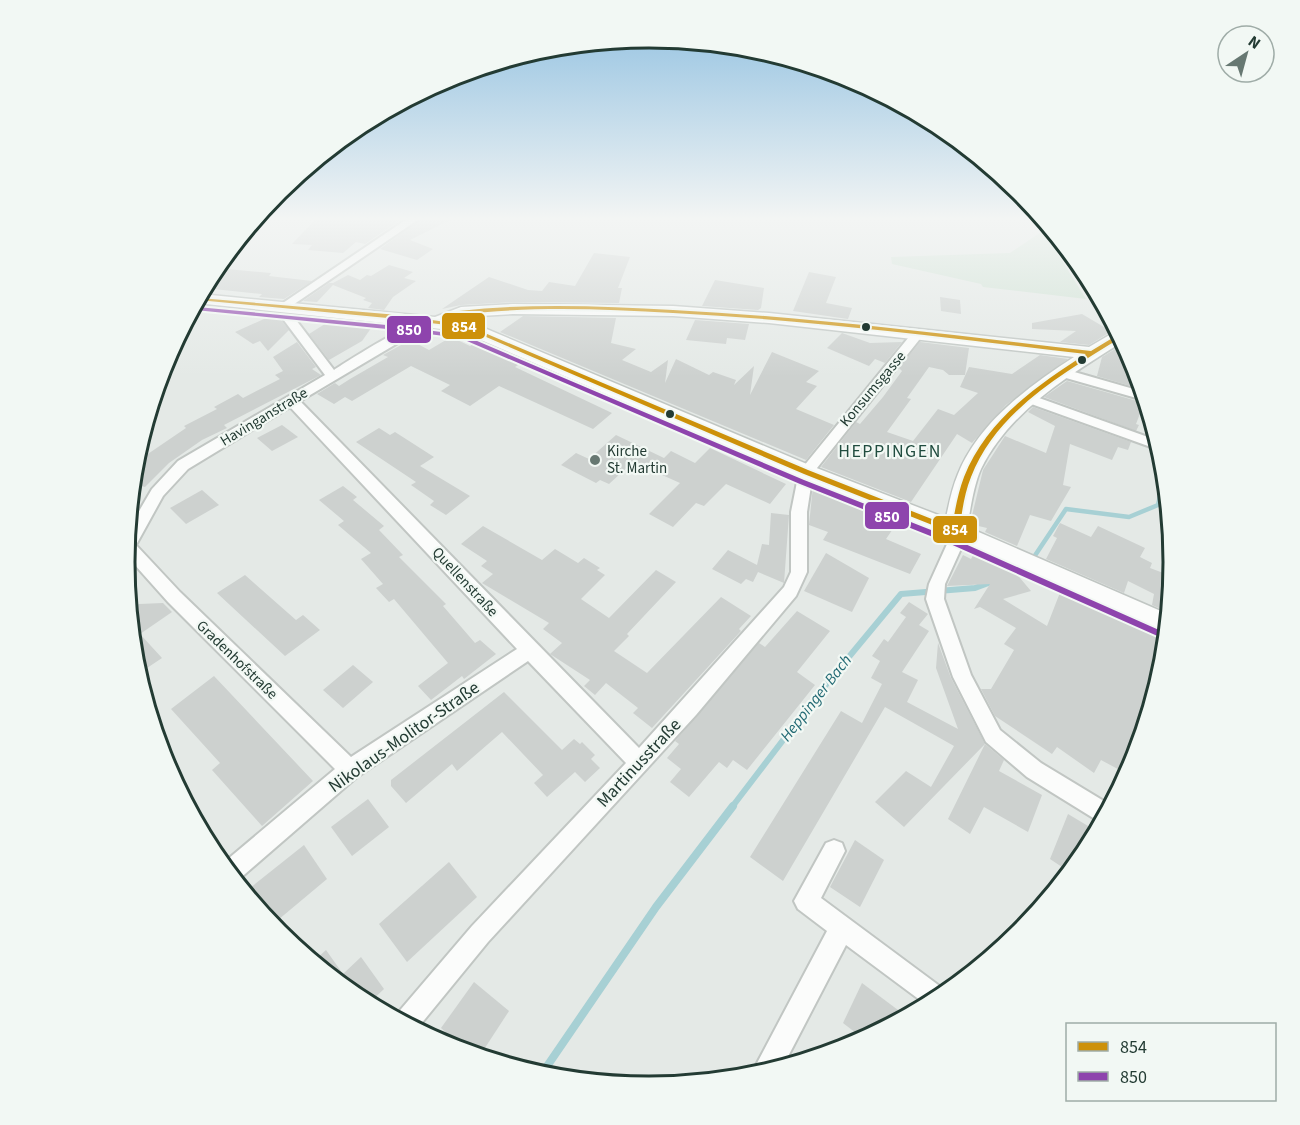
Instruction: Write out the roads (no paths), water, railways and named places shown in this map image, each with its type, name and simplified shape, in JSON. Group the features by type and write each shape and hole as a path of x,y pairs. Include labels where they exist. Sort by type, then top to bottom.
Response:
{"main road":[{"path":"207,301 284,314 434,321 464,326 806,472 955,531 1161,622"},
{"path":"434,321 461,312 513,309 673,311 769,318 1092,352"},
{"path":"955,531 969,470 985,444 1028,398 1113,340"}],"street":[{"path":"332,376 284,314 342,272"},
{"name":"Havinganstraße","path":"137,529 157,493 183,465 409,331 434,321"},
{"name":"Konsumsgasse","path":"806,472 917,335"},
{"path":"1064,373 1136,394"},
{"path":"1028,398 1150,443"},
{"name":"Quellenstraße","path":"291,400 528,651 639,762"},
{"name":"Martinusstraße","path":"410,1018 488,926 689,709 790,591 799,572 799,512 806,472"},
{"path":"955,531 956,542 936,591 962,677 993,736 1034,770 1101,811"},
{"name":"Gradenhofstraße","path":"135,556 174,597 350,770"},
{"name":"Nikolaus-Molitor-Straße","path":"236,867 350,770 528,651"},
{"path":"834,851 806,901 931,993"},
{"path":"771,1062 842,928"}],"waterway":[{"name":"Heppinger Bach","path":"1032,560 1066,509 1129,517 1158,505 1160,496"},
{"name":"Heppinger Bach","path":"1011,575 1034,559"},
{"name":"Heppinger Bach","path":"732,807 819,693 901,594 975,588 991,582"},
{"name":"Heppinger Bach","path":"547,1066 656,907 733,806"}],"place":[{"name":"Kirche St. Martin","path":"595,460"}],"district":[{"name":"HEPPINGEN","path":"890,451"}]}
